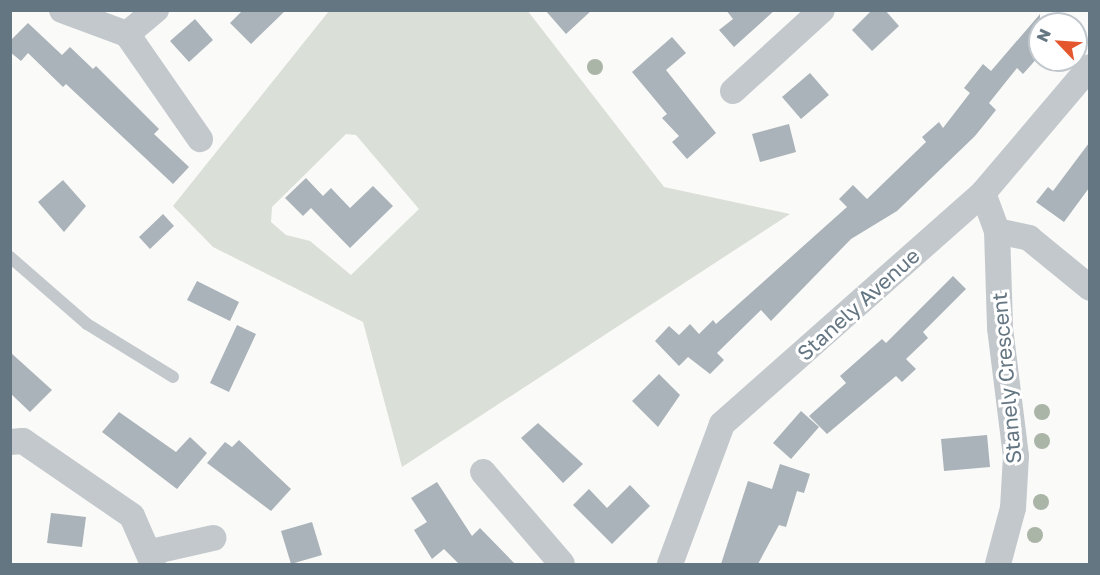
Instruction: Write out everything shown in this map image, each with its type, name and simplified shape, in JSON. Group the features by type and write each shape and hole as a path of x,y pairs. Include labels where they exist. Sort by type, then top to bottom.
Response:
{"street":[{"path":"62,10 127,34 200,139"},
{"path":"127,34 156,10"},
{"path":"733,91 822,10"},
{"name":"Stanely Avenue","path":"670,564 723,424 983,193 1089,67"},
{"name":"Stanely Crescent","path":"983,193 997,231 1000,328 1016,456 1013,508 998,564"},
{"path":"997,231 1029,238 1089,288"},
{"path":"10,442 23,441 132,516 152,558 213,538"},
{"path":"483,472 562,564"}],"lane":[{"path":"10,257 87,324 173,377"}],"shaded area":[{"path":"527,10 664,187 790,214 402,467 363,322 213,247 173,206 329,11","holes":["346,134 356,135 419,209 351,275 310,241 286,235 271,222 272,207"]}],"building":[{"path":"243,10 286,10 251,44 230,23"},
{"path":"545,10 592,10 566,34"},
{"path":"726,10 775,10 734,47 719,30 733,19"},
{"path":"872,10 885,10 899,26 872,51 852,30"},
{"path":"195,19 213,40 189,62 170,41"},
{"path":"28,23 62,55 70,47 93,69 96,66 159,129 154,134 189,167 173,184 66,84 63,87 28,53 21,61 10,52 10,41"},
{"path":"1028,28 1028,68 1023,74 1017,68 989,103 996,110 975,136 897,211 851,239 771,321 761,310 717,353 724,360 710,374 688,357 679,366 655,341 669,326 679,335 690,324 699,334 713,320 716,324 847,207 839,199 853,185 867,199 926,142 922,137 939,122 943,128 970,93 964,88 983,64 991,71"},
{"path":"672,37 686,53 666,70 716,133 687,159 672,142 679,136 662,118 667,114 632,72"},
{"path":"810,73 829,95 801,119 782,97"},
{"path":"789,124 796,152 760,162 752,134"},
{"path":"1089,143 1089,188 1064,222 1036,202 1048,187 1053,191"},
{"path":"306,178 323,196 331,188 350,208 373,186 393,206 350,248 311,208 303,216 285,198"},
{"path":"63,180 86,206 64,232 38,202"},
{"path":"163,214 174,226 150,249 139,237"},
{"path":"953,276 966,289 923,332 928,338 906,359 916,369 902,382 896,376 827,434 809,416 846,383 840,376 882,339 886,343"},
{"path":"197,281 239,302 230,321 187,300"},
{"path":"237,325 256,334 229,392 210,383"},
{"path":"10,352 52,390 30,412 10,393"},
{"path":"659,374 680,395 658,427 632,401"},
{"path":"801,411 819,427 791,459 773,443"},
{"path":"119,412 176,452 190,437 207,453 177,489 102,432"},
{"path":"538,423 583,464 563,483 521,438"},
{"path":"987,435 990,467 944,471 941,439"},
{"path":"239,440 291,489 271,511 207,463 225,442 232,447"},
{"path":"780,464 810,474 804,493 797,491 786,527 779,525 758,564 721,564 748,481 772,489"},
{"path":"437,482 472,536 480,528 515,564 459,564 444,549 432,559 414,530 427,522 411,498"},
{"path":"630,485 650,506 612,544 573,505 589,489 607,508"},
{"path":"51,513 86,517 82,547 47,543"},
{"path":"312,522 322,555 291,564 281,531"}]}
